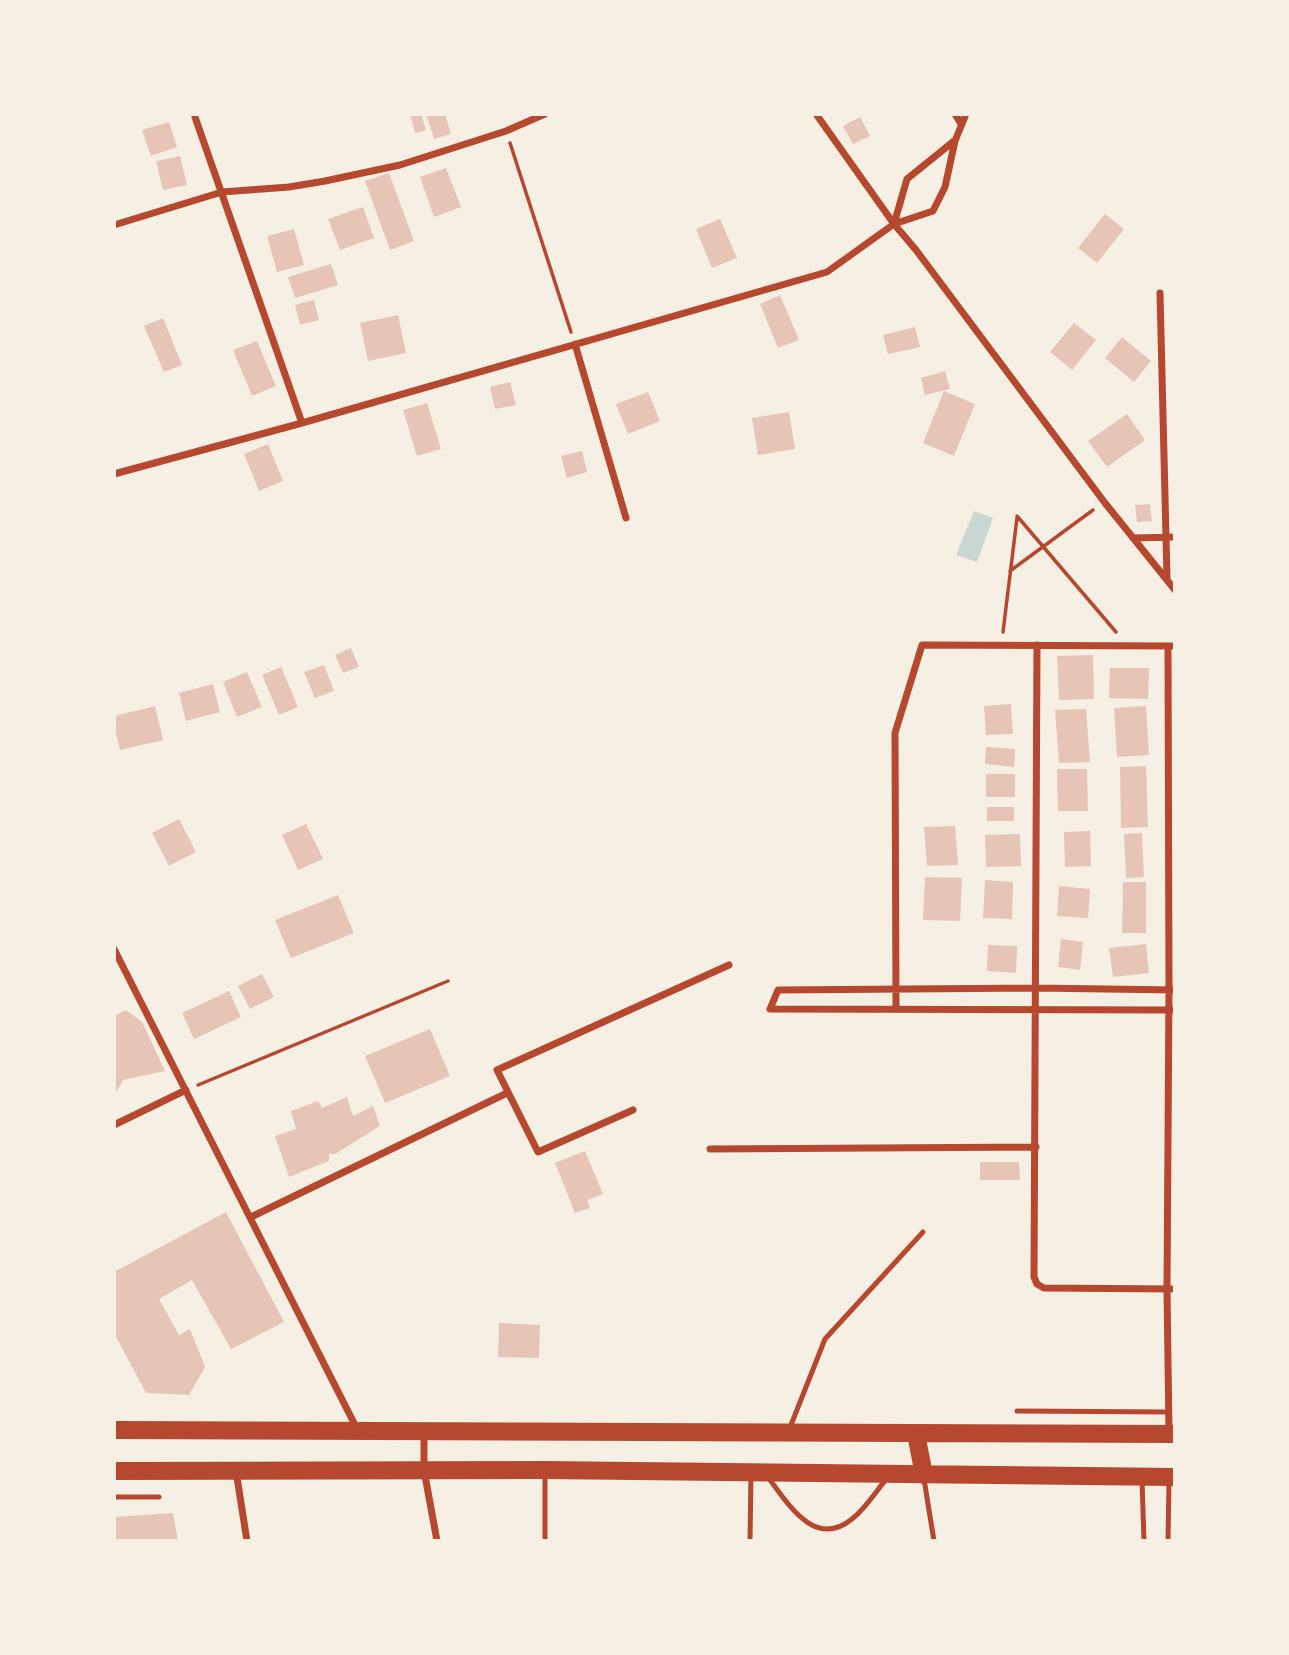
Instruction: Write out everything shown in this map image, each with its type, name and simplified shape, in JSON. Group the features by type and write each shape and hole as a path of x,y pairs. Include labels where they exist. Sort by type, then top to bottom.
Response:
{"main road":[{"path":"114,1430 1172,1434"},
{"path":"916,1434 924,1475"},
{"path":"114,1471 545,1470 1172,1477"}],"street":[{"path":"114,225 222,192 289,187 400,165 506,131 545,114"},
{"path":"816,114 894,224 1105,503 1175,590"},
{"path":"955,114 961,124"},
{"path":"114,474 302,423 827,272 894,224 933,211 945,187 955,141 966,114"},
{"path":"195,117 302,423"},
{"path":"894,224 906,179 955,141"},
{"path":"1160,293 1167,579"},
{"path":"575,344 626,518"},
{"path":"1133,538 1175,537"},
{"path":"896,1008 895,733 922,645 1172,646 1169,1412 1172,1434"},
{"path":"1037,645 1034,1277 1037,1284 1044,1288 1171,1289"},
{"path":"114,949 358,1431"},
{"path":"633,1110 538,1152 497,1070 729,964"},
{"path":"1172,990 778,990 770,1009 1172,1010"},
{"path":"114,1125 186,1090"},
{"path":"251,1217 508,1093"},
{"path":"710,1149 1035,1147"},
{"path":"424,1431 424,1470 437,1541"},
{"path":"235,1471 247,1541"}],"lane":[{"path":"788,1433 825,1339 923,1231"},
{"path":"1017,1411 1169,1412"},
{"path":"1028,1411 1028,1434"},
{"path":"1067,1412 1067,1434"},
{"path":"1100,1412 1115,1434"},
{"path":"1113,1412 1115,1434"},
{"path":"1115,1434 1131,1412"},
{"path":"545,1470 545,1541"},
{"path":"758,1473 805,1522 818,1528 829,1529 843,1525 853,1518 890,1475"},
{"path":"750,1541 758,1473"},
{"path":"924,1475 934,1541"},
{"path":"1142,1477 1144,1541"},
{"path":"1168,1541 1172,1477"},
{"path":"114,1497 159,1497"}],"path":[{"path":"506,131 575,344"},
{"path":"1010,571 1086,514 1105,503"},
{"path":"1003,644 1017,516 1126,645"},
{"path":"186,1090 448,981"}],"shaded area":[{"path":"974,511 993,518 977,562 956,555"}],"building":[{"path":"410,114 421,114 426,130 415,133"},
{"path":"426,114 445,114 451,134 434,139"},
{"path":"860,117 870,136 853,144 843,126"},
{"path":"169,122 177,147 151,156 142,130"},
{"path":"180,156 187,185 163,190 156,161"},
{"path":"446,168 461,207 434,217 420,177"},
{"path":"389,173 414,241 390,250 365,181"},
{"path":"363,207 374,238 340,250 328,219"},
{"path":"1105,214 1124,229 1097,263 1078,248"},
{"path":"720,219 737,258 712,268 696,229"},
{"path":"294,229 304,265 277,272 267,236"},
{"path":"331,264 338,285 295,298 288,277"},
{"path":"780,295 799,340 778,348 760,304"},
{"path":"314,300 319,320 300,325 295,305"},
{"path":"398,315 406,353 368,361 360,323"},
{"path":"163,318 182,365 164,372 144,326"},
{"path":"1074,323 1096,340 1072,370 1050,352"},
{"path":"915,327 920,347 888,354 883,335"},
{"path":"1122,337 1151,361 1134,382 1105,358"},
{"path":"257,341 276,386 252,396 233,350"},
{"path":"945,371 950,389 925,395 921,378"},
{"path":"510,382 516,405 495,409 490,387"},
{"path":"944,391 975,404 954,456 923,443"},
{"path":"648,392 660,421 628,434 616,404"},
{"path":"427,403 441,449 417,456 403,410"},
{"path":"789,412 795,449 758,455 752,418"},
{"path":"1127,414 1145,440 1107,467 1088,441"},
{"path":"268,444 283,481 259,491 244,454"},
{"path":"582,451 587,472 567,478 561,456"},
{"path":"1150,504 1152,521 1137,522 1135,505"},
{"path":"351,648 359,667 343,673 335,655"},
{"path":"1093,655 1094,699 1059,700 1057,656"},
{"path":"324,665 334,691 315,698 304,672"},
{"path":"281,667 298,707 279,715 262,675"},
{"path":"1110,668 1149,668 1148,699 1109,698"},
{"path":"247,672 262,707 237,717 223,682"},
{"path":"213,684 220,712 186,721 179,693"},
{"path":"1011,704 1013,734 986,735 984,706"},
{"path":"155,706 163,740 120,750 114,716"},
{"path":"1146,706 1149,755 1117,757 1114,708"},
{"path":"1086,709 1090,762 1059,763 1055,710"},
{"path":"986,747 1015,749 1014,767 985,764"},
{"path":"1146,766 1148,827 1121,828 1120,767"},
{"path":"1057,769 1087,769 1088,811 1058,811"},
{"path":"986,774 1015,774 1015,797 986,797"},
{"path":"987,807 1014,807 1014,821 987,821"},
{"path":"179,819 196,852 169,866 152,833"},
{"path":"306,824 323,859 298,870 282,835"},
{"path":"955,826 958,865 927,866 924,827"},
{"path":"1090,831 1091,866 1065,867 1064,832"},
{"path":"1142,833 1144,877 1126,878 1124,834"},
{"path":"1020,834 1021,866 986,867 985,835"},
{"path":"925,877 962,878 960,921 923,920"},
{"path":"985,880 1013,882 1012,919 983,918"},
{"path":"1123,882 1146,882 1146,933 1122,933"},
{"path":"1059,886 1090,889 1088,918 1057,916"},
{"path":"338,895 354,933 291,958 275,920"},
{"path":"1061,939 1083,942 1080,970 1058,967"},
{"path":"1146,944 1149,973 1113,977 1109,948"},
{"path":"988,945 1017,946 1016,973 987,971"},
{"path":"262,974 274,997 250,1009 238,986"},
{"path":"229,991 241,1017 194,1039 182,1013"},
{"path":"126,1010 142,1022 165,1071 123,1080 114,1096 114,1016"},
{"path":"430,1029 450,1076 385,1103 365,1056"},
{"path":"347,1097 353,1116 373,1106 380,1126 335,1154 329,1154 329,1161 289,1177 275,1136 296,1129 291,1111 318,1101 322,1108"},
{"path":"585,1151 603,1194 587,1200 590,1208 575,1213 555,1163"},
{"path":"980,1162 1019,1162 1020,1180 980,1180"},
{"path":"226,1212 284,1322 231,1349 192,1280 159,1299 179,1335 190,1329 205,1367 189,1395 146,1393 114,1333 114,1272"},
{"path":"499,1323 540,1325 539,1358 498,1357"},
{"path":"173,1513 178,1541 114,1541 114,1517"}]}
